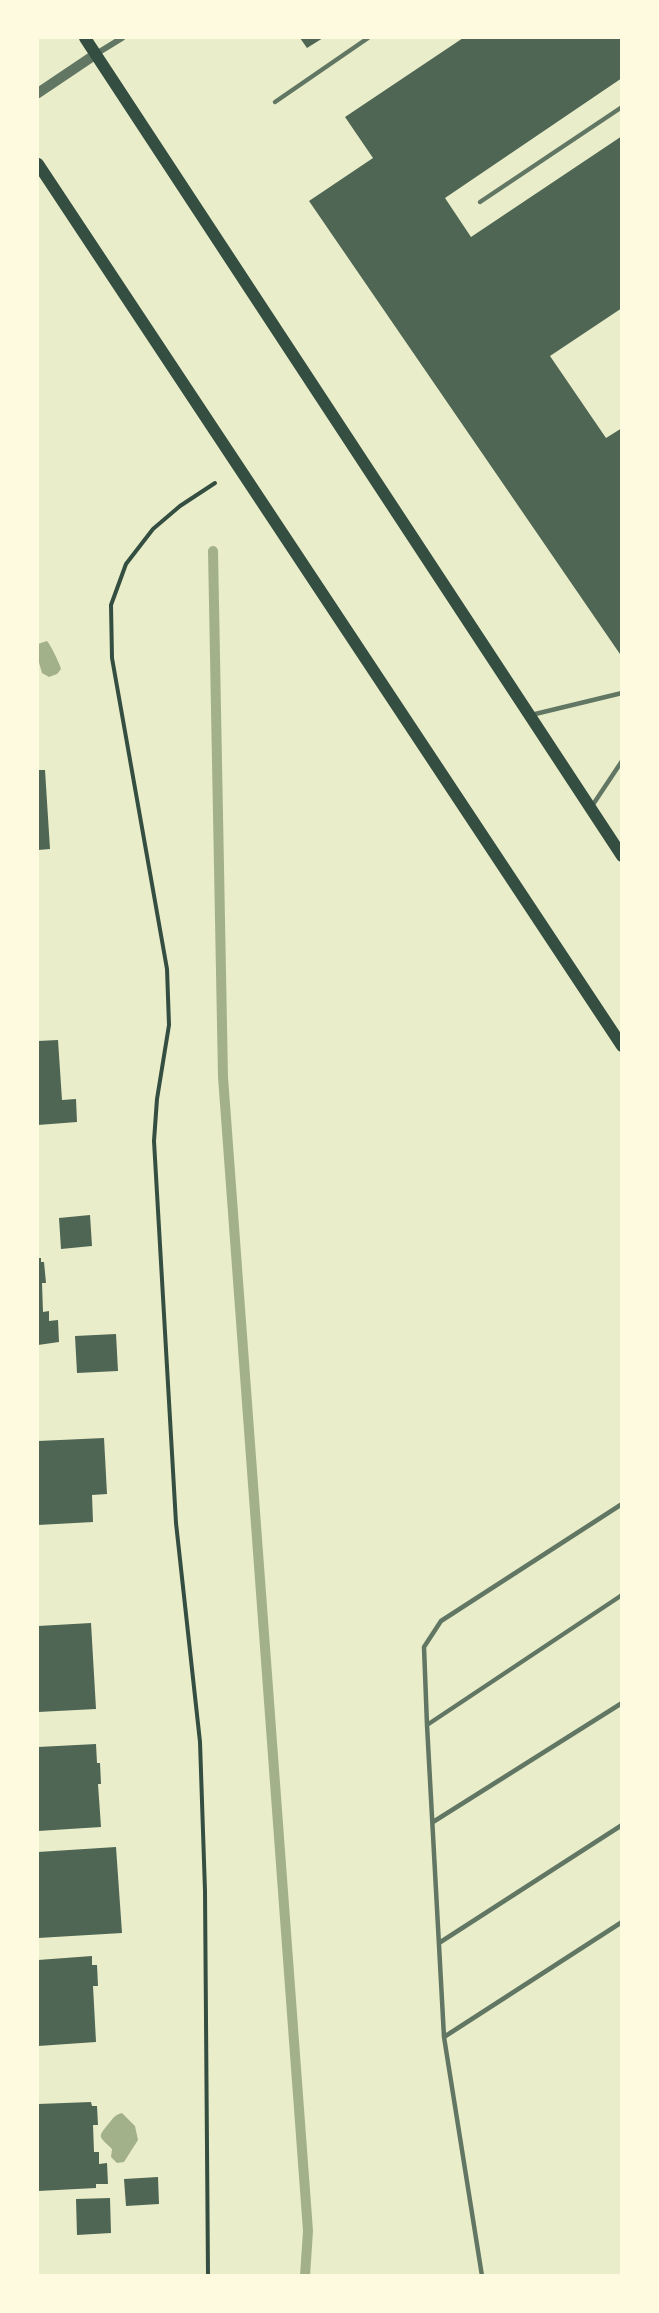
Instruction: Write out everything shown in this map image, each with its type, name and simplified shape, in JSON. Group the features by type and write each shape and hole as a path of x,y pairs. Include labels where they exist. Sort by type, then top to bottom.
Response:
{"main road":[{"path":"85,38 621,856"},
{"path":"38,164 621,1046"}],"street":[{"path":"38,93 122,38"}],"lane":[{"path":"274,102 368,38"},
{"path":"480,202 621,107"},
{"path":"530,715 621,693"},
{"path":"590,808 621,761"},
{"path":"482,2276 444,2037 424,1647 441,1621 621,1504"},
{"path":"427,1725 621,1595"},
{"path":"433,1822 621,1703"},
{"path":"439,1943 621,1825"},
{"path":"444,2037 621,1922"}],"path":[{"path":"208,2276 205,1891 200,1742 176,1523 154,1141 157,1099 169,1025 167,969 112,658 111,606 126,564 153,529 180,506 215,483"}],"shaded area":[{"path":"47,641 61,669 57,674 49,677 42,673 38,659 38,644"},
{"path":"122,2113 135,2126 138,2140 124,2162 117,2163 111,2157 112,2149 101,2134 114,2117"}],"building":[{"path":"300,38 323,38 307,48"},
{"path":"463,38 622,38 622,78 445,198 471,237 622,136 622,308 550,356 606,438 622,428 622,657 309,201 373,158 345,117"},
{"path":"38,770 45,770 50,849 38,850"},
{"path":"58,1040 62,1100 76,1099 77,1122 38,1125 38,1041"},
{"path":"90,1215 92,1246 61,1249 59,1218"},
{"path":"38,1258 44,1262 46,1283 42,1283 43,1312 49,1311 49,1321 58,1320 59,1342 38,1345"},
{"path":"116,1334 118,1371 77,1373 75,1336"},
{"path":"104,1438 107,1494 92,1495 93,1522 38,1525 38,1441"},
{"path":"91,1623 96,1709 38,1712 38,1626"},
{"path":"96,1744 97,1763 100,1763 101,1784 98,1784 101,1827 38,1831 38,1747"},
{"path":"116,1847 122,1933 38,1938 38,1852"},
{"path":"92,1956 92,1965 97,1965 98,1986 93,1986 96,2042 38,2046 38,1960"},
{"path":"91,2102 92,2106 97,2106 98,2125 93,2125 94,2152 99,2152 99,2164 107,2163 108,2184 96,2184 96,2188 38,2191 38,2104"},
{"path":"158,2177 159,2204 126,2206 124,2179"},
{"path":"110,2198 111,2233 77,2235 76,2199"}],"waterway":[{"path":"213,551 223,1077 308,2231 305,2276"}]}
